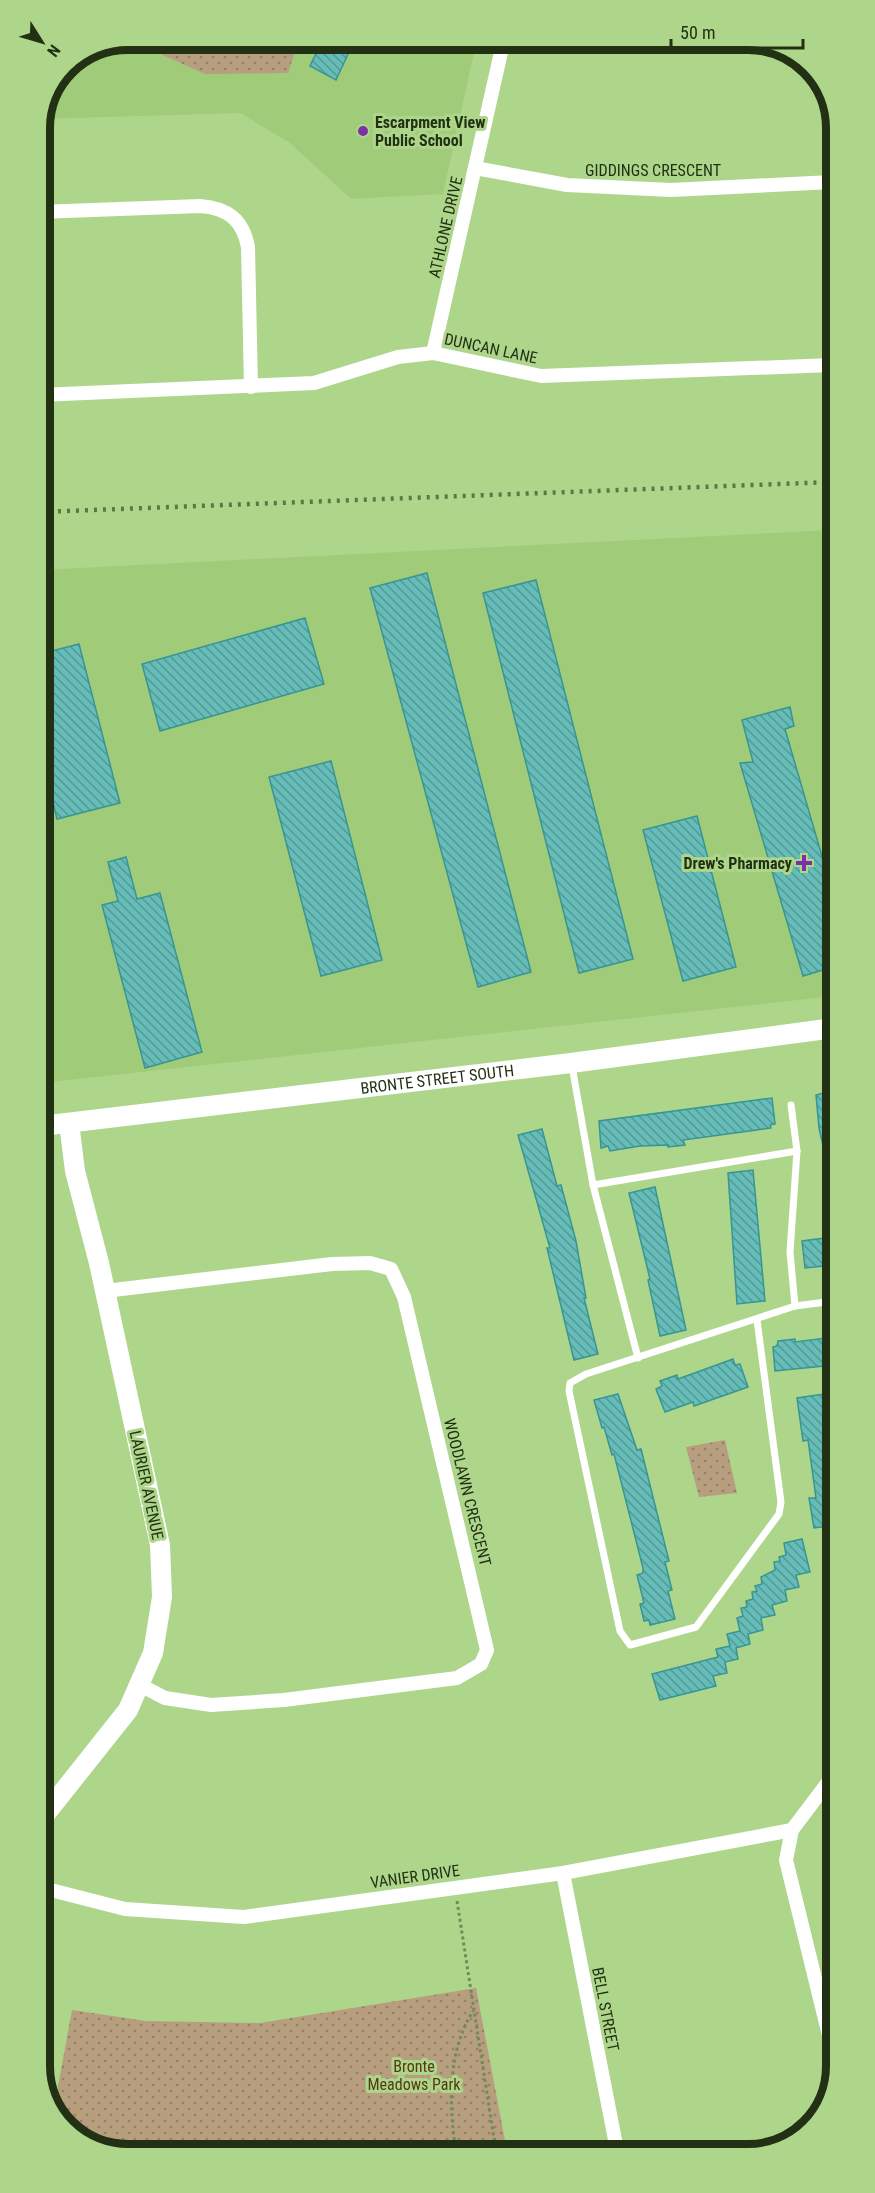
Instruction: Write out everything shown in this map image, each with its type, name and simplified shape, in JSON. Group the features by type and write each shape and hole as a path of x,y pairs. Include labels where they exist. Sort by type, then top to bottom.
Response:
{"main road":[{"name":"BRONTE STREET SOUTH","path":"50,1125 572,1063 826,1029"},
{"name":"LAURIER AVENUE","path":"50,1808 128,1710 153,1653 162,1597 160,1545 105,1291 75,1171 69,1123"}],"street":[{"name":"ATHLONE DRIVE","path":"433,353 502,50"},
{"name":"GIDDINGS CRESCENT","path":"475,168 567,185 671,190 826,182"},
{"path":"50,212 200,206 223,210 234,217 243,228 248,248 251,387"},
{"name":"DUNCAN LANE","path":"50,395 314,383 398,357 433,353 541,376 826,365"},
{"name":"WOODLAWN CRESCENT","path":"105,1291 332,1264 370,1263 391,1269 404,1298 487,1650 481,1664 457,1678 284,1700 211,1705 165,1698 140,1685"},
{"path":"826,1785 792,1830 786,1860 789,1881 826,2025"},
{"name":"VANIER DRIVE","path":"50,1890 125,1909 244,1917 563,1873 792,1830"},
{"name":"BELL STREET","path":"563,1873 616,2144"}],"lane":[{"path":"572,1063 593,1185 638,1358"},
{"path":"791,1105 797,1150 790,1252 795,1306"},
{"path":"593,1185 797,1150"},
{"path":"757,1320 781,1502 779,1514 696,1627 630,1645 620,1631 569,1391 570,1383 576,1378 795,1306 826,1303"}],"path":[{"path":"455,1887 495,2144"},
{"path":"455,2144 450,2109 455,2066 465,2024 473,2011"}],"shaded area":[{"name":"Escarpment View Public School","path":"475,50 443,194 351,199 290,143 240,113 50,119 52,107 58,93 72,72 97,55 112,51"},
{"path":"826,530 826,997 50,1082 50,569"}],"green space":[{"path":"152,50 295,50 288,73 205,74"},
{"path":"725,1440 737,1493 699,1497 686,1447"},
{"name":"Bronte Meadows Park","path":"476,1988 506,2144 122,2143 107,2141 88,2133 69,2117 56,2096 72,2010 146,2021 260,2023"}],"building":[{"path":"318,50 350,50 336,80 310,66"},
{"path":"427,573 531,972 478,987 370,588"},
{"path":"536,580 633,959 579,973 483,593"},
{"path":"305,618 324,684 160,731 142,664"},
{"path":"79,644 120,803 57,819 50,791 50,651"},
{"path":"790,707 794,726 785,729 826,870 826,969 803,976 740,763 753,762 742,720"},
{"path":"331,761 382,960 321,976 269,777"},
{"path":"697,816 736,967 683,981 643,830"},
{"path":"126,857 137,899 160,893 202,1052 145,1068 102,905 118,901 108,862"},
{"path":"826,1092 826,1159 819,1128 816,1095"},
{"path":"772,1098 775,1124 770,1125 771,1128 683,1140 685,1145 668,1147 668,1145 640,1146 610,1151 608,1146 601,1148 599,1121"},
{"path":"542,1129 557,1186 561,1185 576,1241 586,1298 584,1298 598,1354 574,1360 547,1248 550,1248 518,1135"},
{"path":"753,1170 765,1301 737,1304 728,1173"},
{"path":"655,1187 686,1330 660,1336 648,1280 650,1279 629,1193"},
{"path":"826,1238 826,1266 805,1268 802,1241"},
{"path":"826,1338 826,1366 775,1371 773,1347 777,1346 778,1341 795,1339 795,1342"},
{"path":"733,1359 735,1365 740,1364 748,1387 694,1406 693,1402 665,1412 656,1389 662,1386 660,1381 677,1375 678,1379"},
{"path":"618,1394 637,1450 641,1449 669,1561 665,1562 672,1590 668,1591 675,1619 650,1625 649,1620 644,1621 640,1604 644,1603 637,1575 643,1573 643,1568 614,1454 612,1455 594,1400"},
{"path":"824,1394 826,1526 814,1528 809,1498 816,1498 808,1440 803,1441 797,1398"},
{"path":"802,1539 810,1572 796,1575 799,1587 785,1590 787,1601 772,1605 775,1615 761,1618 763,1630 748,1634 750,1644 736,1648 738,1659 725,1662 727,1673 713,1676 716,1686 660,1700 652,1674 718,1657 716,1649 730,1646 727,1634 740,1631 737,1618 743,1616 741,1608 747,1607 746,1601 753,1599 752,1592 757,1591 755,1586 762,1584 761,1577 775,1570 774,1562 780,1561 779,1557 786,1555 784,1543"}],"railway":[{"path":"50,512 826,482"}],"place":[{"name":"Escarpment View Public School","path":"363,131"},
{"name":"Drew's Pharmacy","path":"804,863"}]}
